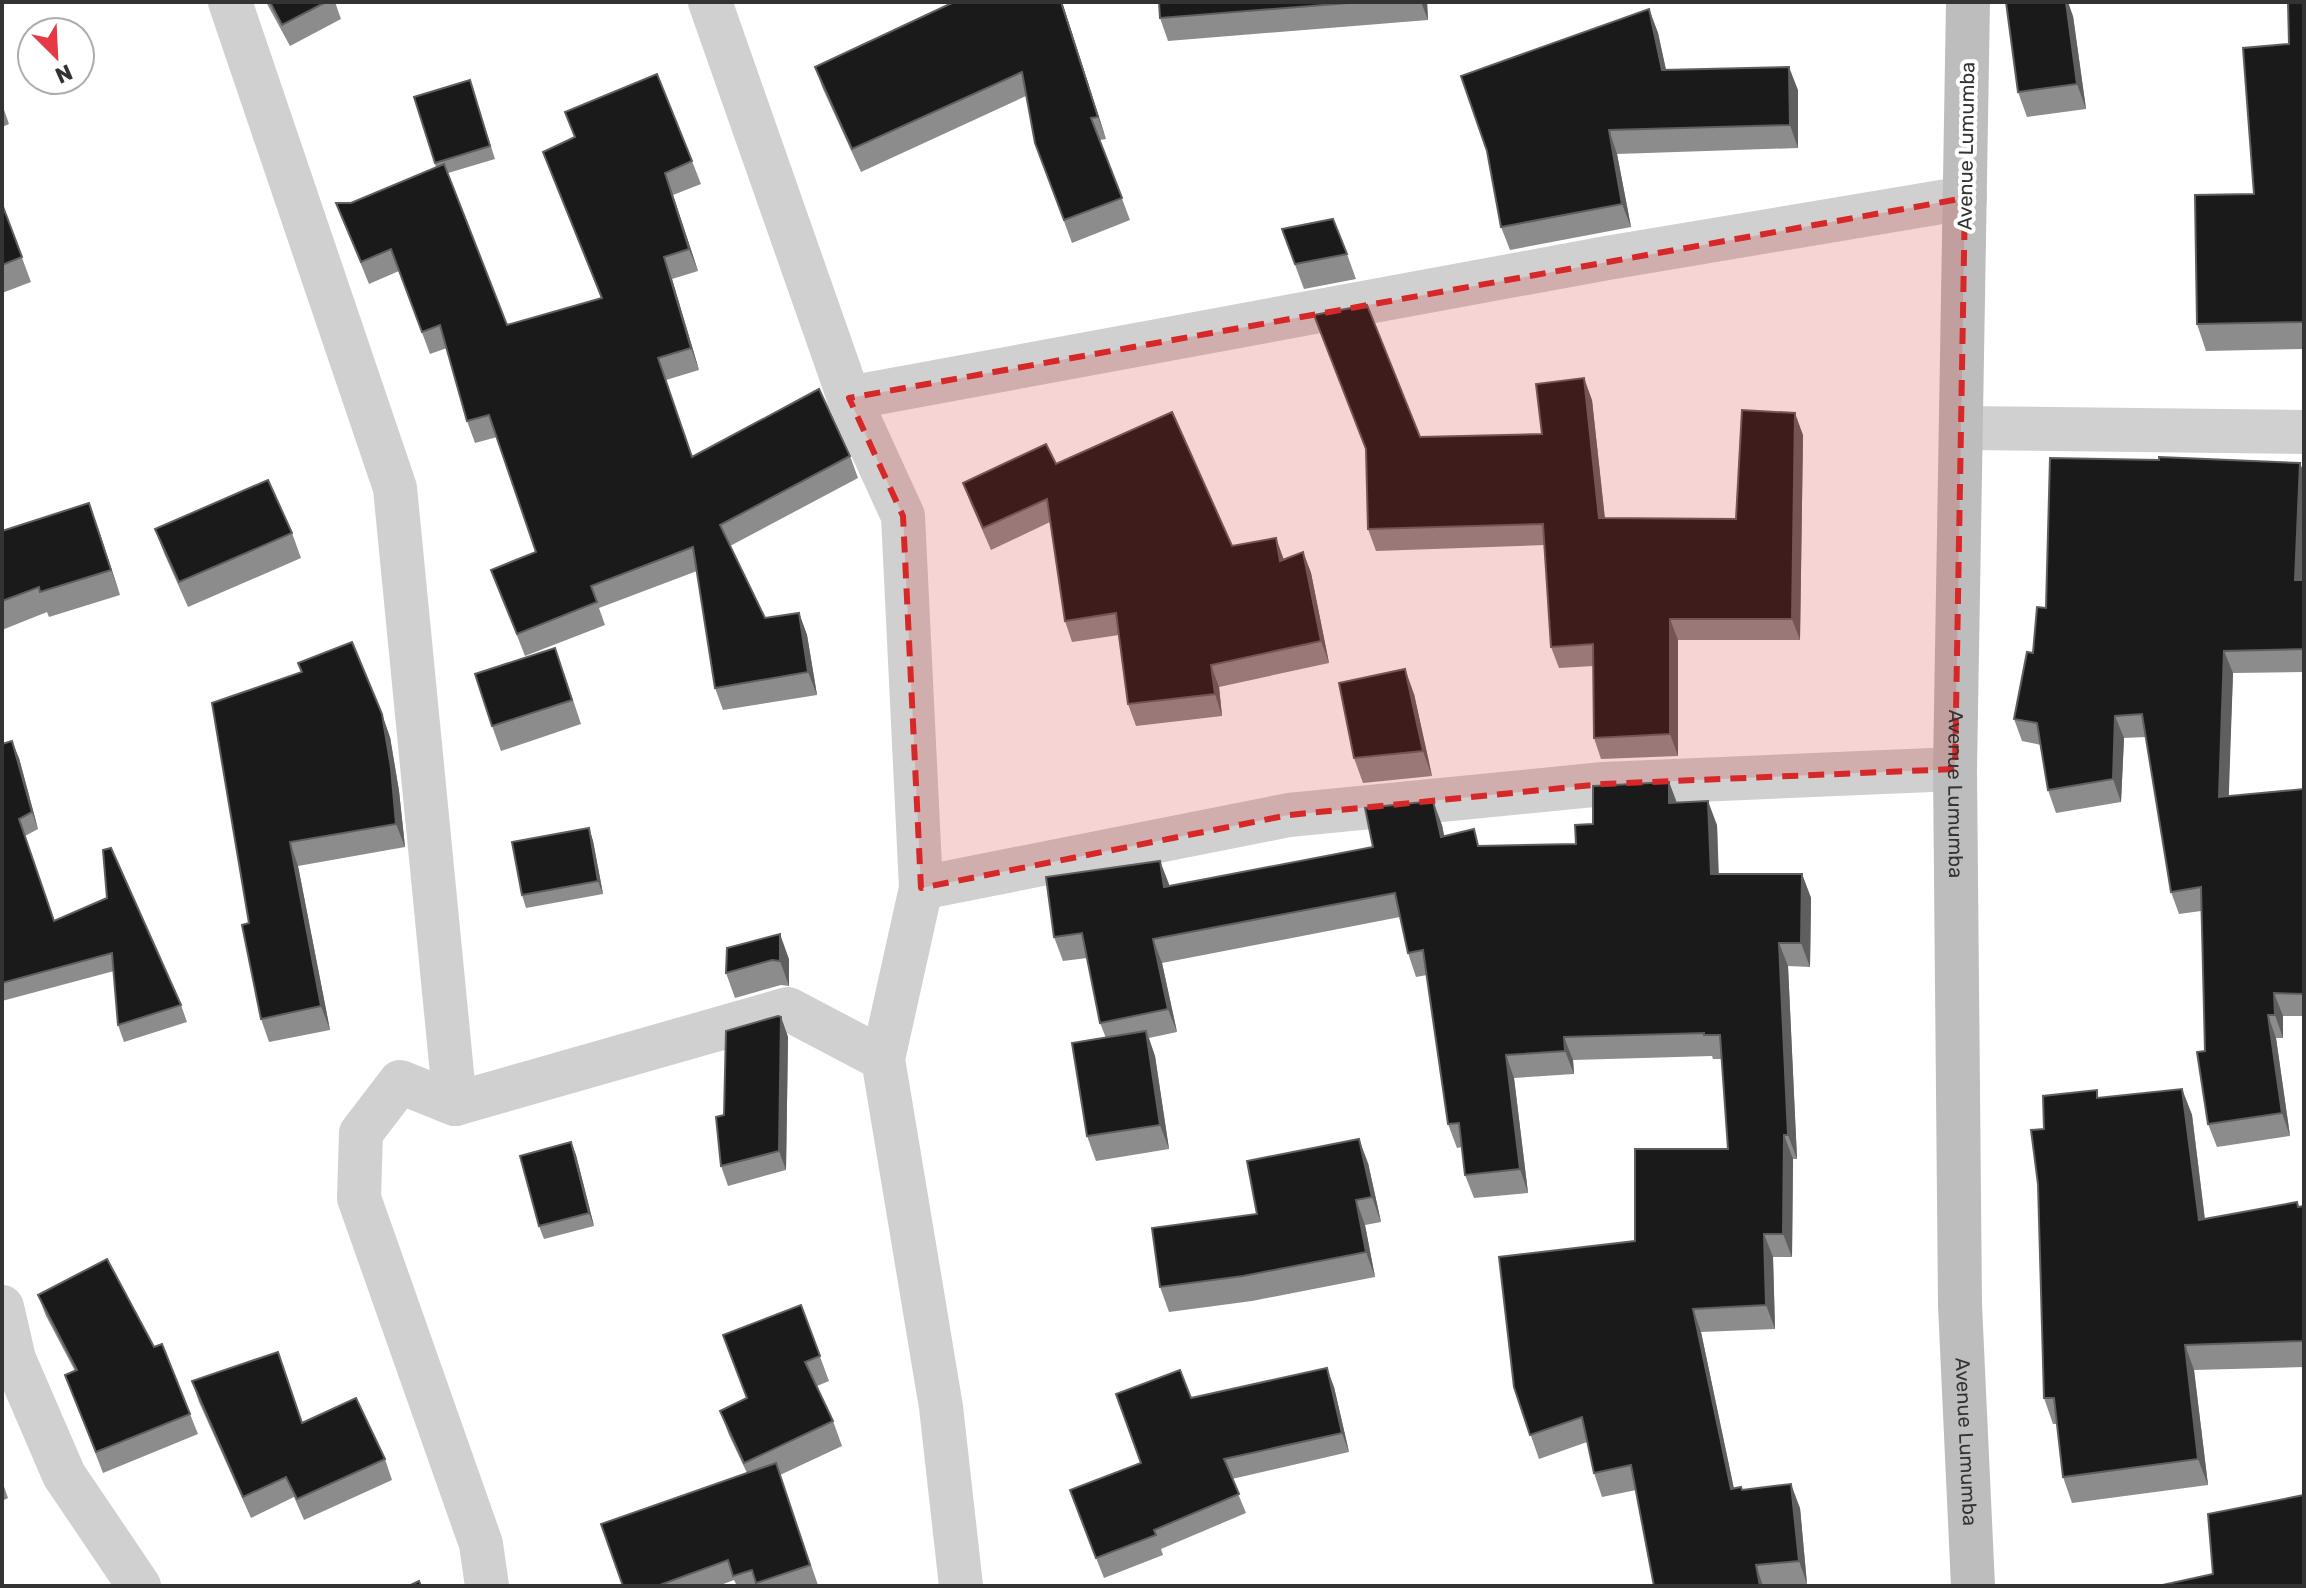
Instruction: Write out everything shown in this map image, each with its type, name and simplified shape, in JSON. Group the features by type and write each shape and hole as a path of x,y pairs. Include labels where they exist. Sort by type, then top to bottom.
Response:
{"main road":[{"name":"Avenue Lumumba","path":"1968,2 1955,769 1960,1305 1973,1586"}],"street":[{"path":"230,2 395,488 455,1104"},
{"path":"710,2 849,398 903,516 921,888 883,1059 941,1407 961,1586"},
{"path":"849,398 1607,258 1965,198"},
{"path":"1961,428 2304,432"},
{"path":"921,888 1289,815 1603,784 1955,769"},
{"path":"487,1586 481,1544 359,1198 361,1133 400,1082 455,1104 788,1009 883,1059"},
{"path":"2,1307 14,1359 64,1475 139,1586"}],"highlighted area":[{"path":"1965,198 1955,769 1603,784 1289,815 921,888 903,516 849,398"}],"building":[{"path":"270,2 326,2 282,25"},
{"path":"954,2 1061,2 1098,117 1091,118 1122,198 1064,220 1035,143 1022,72 852,149 815,67"},
{"path":"1159,2 1361,2 1160,18"},
{"path":"2006,2 2066,2 2077,84 2018,92"},
{"path":"2288,2 2304,2 2304,322 2197,324 2195,195 2254,194 2243,48 2289,44"},
{"path":"1649,9 1662,70 1789,67 1790,125 1609,130 1622,204 1501,227 1487,151 1461,76"},
{"path":"657,74 692,161 665,173 689,249 664,257 691,348 658,358 692,457 819,389 850,456 720,525 765,618 799,613 808,672 715,688 693,547 591,586 597,602 517,634 491,570 536,552 489,415 467,421 440,325 422,332 391,249 361,262 336,203 351,203 444,164 507,325 602,298 543,152 575,137 565,112"},
{"path":"470,80 490,146 435,163 414,97"},
{"path":"2,204 22,257 2,265"},
{"path":"1333,219 1347,254 1295,264 1282,229"},
{"path":"1367,305 1420,437 1542,434 1536,384 1584,378 1599,518 1736,519 1742,410 1795,413 1792,619 1670,619 1670,734 1594,738 1593,644 1551,647 1543,524 1368,529 1366,449 1314,315"},
{"path":"1172,412 1232,546 1276,538 1280,561 1303,552 1321,641 1211,665 1215,694 1128,704 1116,613 1065,621 1047,499 983,528 963,483 1046,444 1056,464"},
{"path":"2159,457 2300,463 2295,580 2304,580 2304,649 2224,651 2219,797 2304,789 2304,994 2274,993 2275,1015 2268,1015 2282,1113 2208,1124 2197,1052 2205,1051 2201,887 2171,892 2142,714 2115,716 2113,779 2048,790 2037,723 2014,719 2027,652 2033,653 2037,607 2046,608 2050,458 2159,460"},
{"path":"268,480 292,533 179,582 155,529"},
{"path":"89,503 111,570 40,592 39,587 2,601 2,531"},
{"path":"352,642 382,714 396,824 290,842 321,1006 261,1019 242,925 249,923 212,703 302,672 298,663"},
{"path":"555,648 572,700 492,726 475,674"},
{"path":"1405,669 1423,751 1354,758 1339,683"},
{"path":"12,741 32,812 19,819 54,921 107,898 103,850 111,848 181,1005 118,1025 112,953 2,983 2,744"},
{"path":"1669,782 1669,803 1708,801 1711,874 1802,874 1801,943 1779,943 1788,1135 1784,1135 1783,1234 1764,1234 1766,1305 1693,1309 1731,1489 1791,1484 1799,1561 1756,1565 1760,1586 1654,1586 1631,1465 1594,1473 1582,1417 1530,1435 1514,1387 1499,1257 1635,1241 1635,1149 1728,1149 1720,1035 1564,1037 1565,1051 1506,1055 1520,1169 1465,1175 1459,1123 1448,1124 1423,950 1408,953 1395,893 1153,939 1168,1009 1100,1023 1082,933 1054,937 1046,877 1160,861 1164,887 1373,847 1365,808 1433,801 1441,837 1474,829 1478,846 1576,844 1575,825 1593,824 1593,786"},
{"path":"589,828 598,881 522,895 512,842"},
{"path":"780,934 780,961 772,960 726,973 727,948"},
{"path":"781,1017 779,1151 721,1166 716,1117 724,1115 726,1031"},
{"path":"1146,1031 1160,1125 1087,1136 1072,1043"},
{"path":"2182,1089 2199,1220 2297,1202 2298,1207 2304,1206 2304,1341 2185,1345 2198,1459 2063,1477 2054,1398 2044,1398 2038,1184 2031,1130 2044,1129 2043,1096 2097,1090 2097,1098"},
{"path":"1359,1139 1372,1197 1356,1200 1366,1252 1243,1276 1160,1287 1152,1228 1257,1214 1247,1161"},
{"path":"571,1142 589,1213 539,1226 520,1156"},
{"path":"107,1259 154,1347 162,1344 190,1414 96,1452 65,1375 77,1370 38,1295"},
{"path":"801,1305 820,1356 805,1362 833,1421 744,1463 720,1411 747,1398 723,1335"},
{"path":"278,1352 302,1423 356,1398 385,1459 297,1499 286,1477 243,1497 192,1381"},
{"path":"1327,1368 1342,1433 1224,1459 1239,1494 1154,1530 1156,1535 1096,1558 1070,1490 1141,1463 1116,1394 1180,1370 1191,1398"},
{"path":"776,1463 810,1565 756,1583 752,1570 733,1576 728,1560 657,1586 623,1586 601,1524"},
{"path":"2304,1495 2304,1586 2158,1586 2213,1574 2208,1514"}]}
